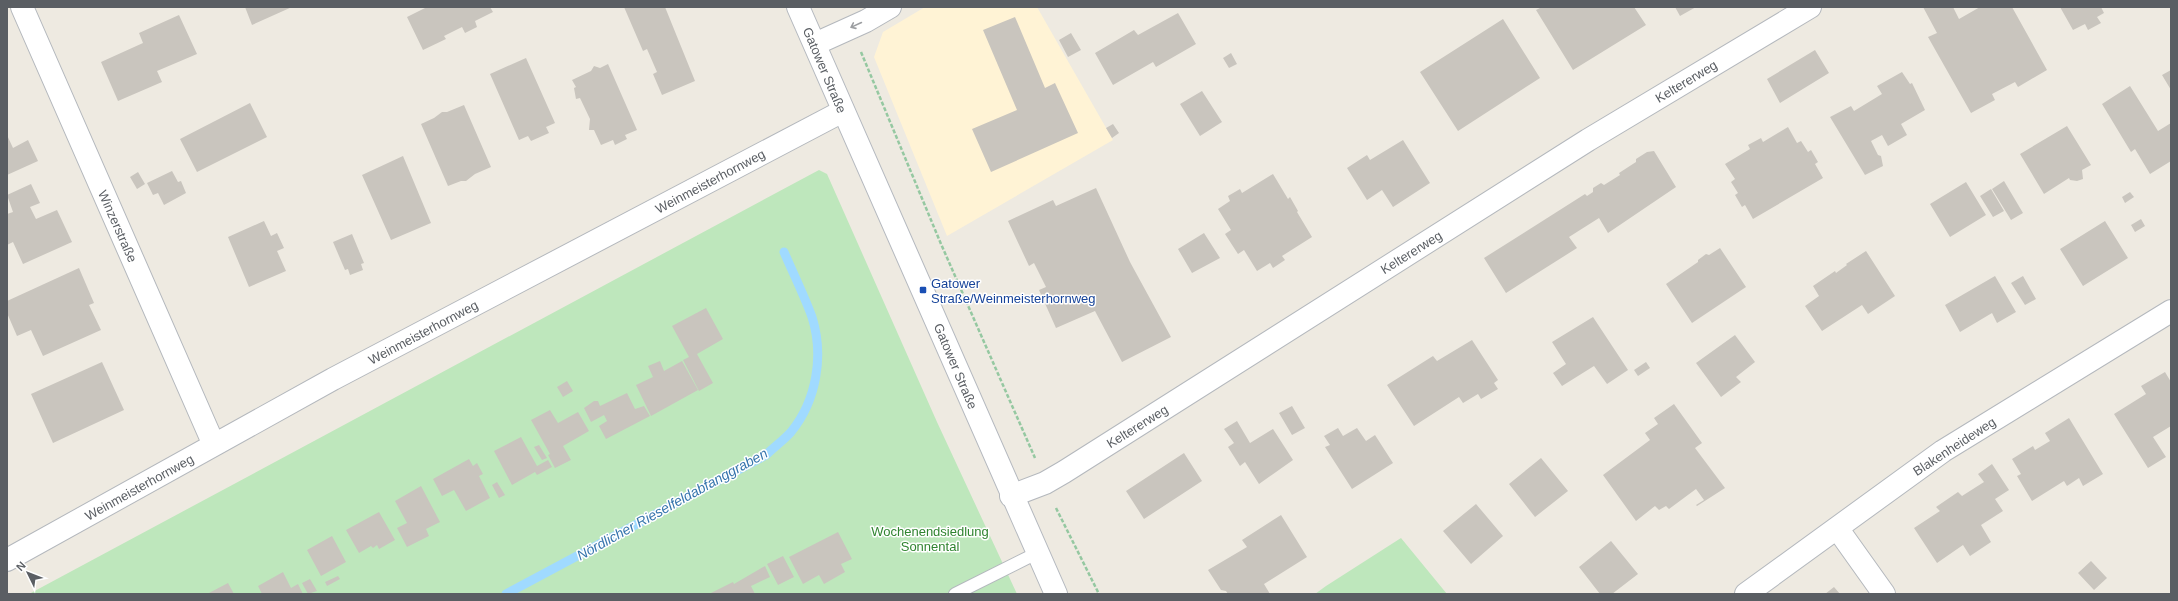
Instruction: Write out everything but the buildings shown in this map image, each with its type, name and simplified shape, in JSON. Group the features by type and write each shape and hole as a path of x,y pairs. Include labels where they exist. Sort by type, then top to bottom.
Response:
{"street":[{"name":"Winzerstraße","path":"22,7 214,445"},
{"name":"Gatower Straße","path":"798,7 1011,496 1056,594"},
{"path":"815,44 890,7"},
{"name":"Keltererweg","path":"1011,496 1046,483 1064,472 1581,144 1810,7"},
{"name":"Weinmeisterhornweg","path":"7,560 333,379 843,111"},
{"name":"Blakenheideweg","path":"1746,594 1943,451 2171,311"},
{"path":"1837,528 1884,594"}],"lane":[{"path":"955,594 1037,553"}],"path":[{"path":"860,45 861,52 941,244 1034,455"},
{"path":"1058,512 1099,594"}],"shaded area":[{"path":"925,7 1037,7 1113,140 947,236 874,57 883,32"}],"green space":[{"name":"Wochenendsiedlung Sonnental","path":"819,170 827,174 937,422 1017,594 29,594"},
{"path":"1401,538 1447,594 1315,594 1326,586"}],"waterway":[{"name":"Nördlicher Rieselfeldabfanggraben","path":"506,594 766,455 791,432 807,406 812,392 816,377 817,346 816,332 812,317 784,252"}],"place":[{"name":"Gatower Straße/Weinmeisterhornweg","path":"923,290"}]}
